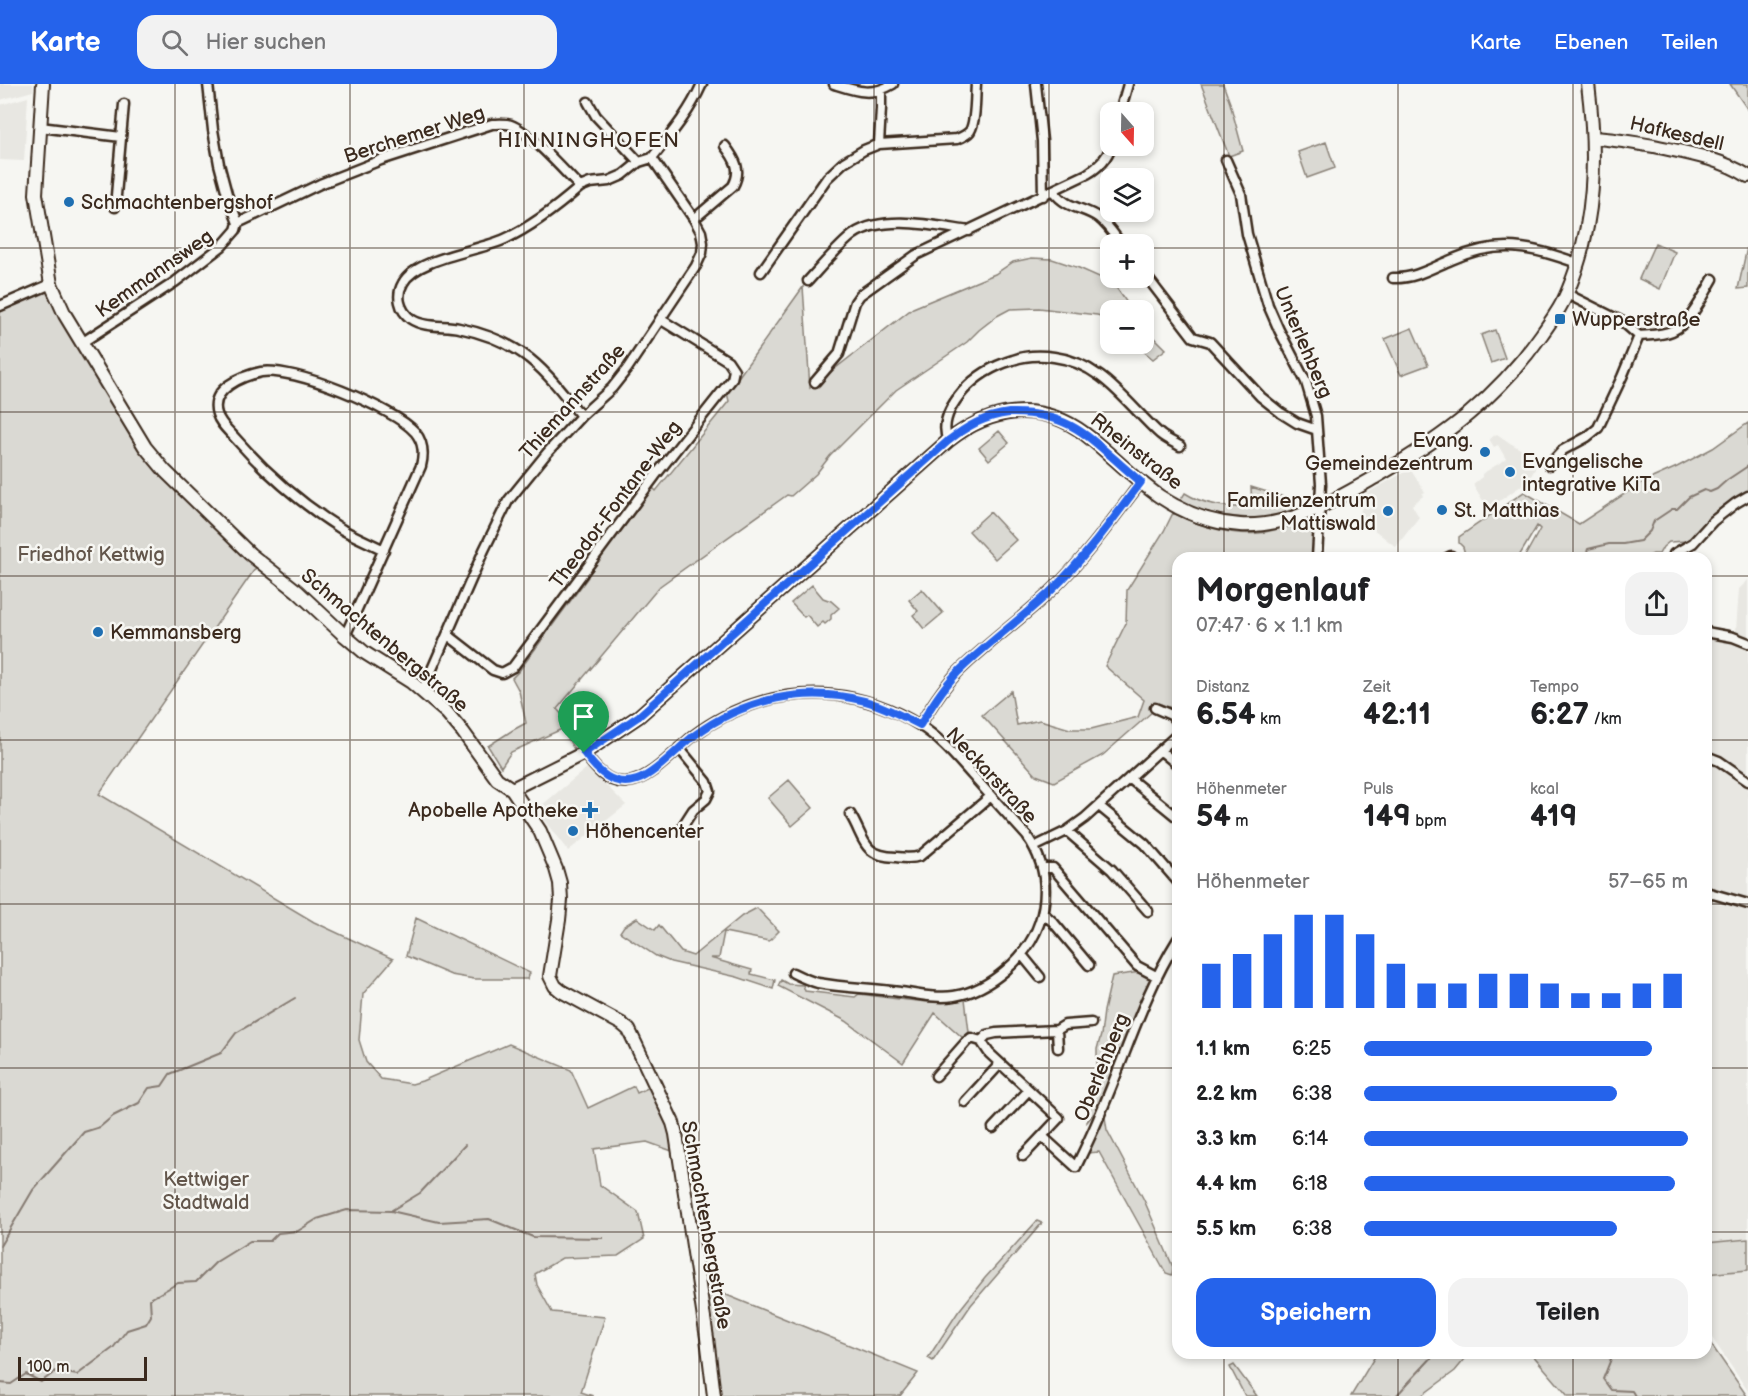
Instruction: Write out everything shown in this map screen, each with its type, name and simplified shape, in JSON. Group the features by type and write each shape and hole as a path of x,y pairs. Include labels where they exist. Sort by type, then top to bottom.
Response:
{"street":[{"name":"Schmachtenbergstraße","path":"43,84 36,194 51,284 65,315 145,447 165,471 250,554 297,591 345,636 422,692 452,719 496,779 512,789 540,831 560,883 559,920 550,970 552,982 561,991 629,1030 673,1123 714,1396"},
{"name":"Kemmannsweg","path":"82,342 175,282 222,246 236,230 238,223 219,164 208,84"},
{"path":"581,416 553,380 534,361 513,347 488,335 458,328 418,323 409,318 400,303 399,294 402,285 406,277 416,268 506,239 532,224 580,187 590,183 609,181 623,175 639,162 652,158 681,122 702,84"},
{"path":"834,84 862,92 881,90 893,84"},
{"path":"761,272 827,178 844,162 879,144 957,139 970,131 973,123 975,84"},
{"path":"1036,84 1042,141 1043,196"},
{"path":"1123,102 1128,84"},
{"name":"Rheinstraße","path":"512,789 584,753 656,702 948,441 974,423 997,415 1024,412 1046,415 1069,423 1170,503 1199,518 1241,525 1256,525 1297,517 1321,507 1415,454 1478,408 1500,386 1527,355 1567,294 1592,201 1594,138 1588,84"},
{"path":"879,144 881,90"},
{"path":"588,102 596,116 639,162"},
{"path":"115,207 124,104"},
{"name":"Berchemer Weg","path":"238,223 320,184 381,160 492,124 506,124 522,132 580,187"},
{"path":"40,127 121,137"},
{"name":"Hafkesdell","path":"1594,138 1614,138 1690,154 1726,165 1748,176"},
{"path":"694,219 736,181 738,171 736,160 725,146"},
{"path":"815,382 839,354 855,302 860,295 916,255 1053,191 1096,168 1107,156"},
{"name":"Thiemannstraße","path":"422,692 508,501 547,453 581,416 612,388 627,369 696,266 702,253 701,232 652,158"},
{"name":"Unterlehberg","path":"1226,160 1241,194 1247,234 1268,305 1306,382 1316,416 1321,507"},
{"path":"1053,191 1067,204 1098,217 1112,234"},
{"path":"808,281 851,235 867,228 894,223 969,231"},
{"path":"1393,278 1415,275 1464,254 1500,246 1536,249 1577,263"},
{"path":"1567,294 1623,322 1640,336 1672,331 1683,324 1691,316 1713,279"},
{"path":"0,306 51,284"},
{"path":"1154,286 1194,337 1210,342 1261,398 1297,423 1317,430"},
{"name":"Theodor-Fontane-Weg","path":"447,635 493,670 502,673 513,667 655,476 732,379 734,370 728,361 660,319"},
{"path":"1549,465 1563,450 1598,428 1640,336"},
{"path":"948,441 945,434 945,423 950,409 971,382 1002,363 1022,356 1041,355 1078,362 1094,371 1162,436 1180,446"},
{"path":"345,636 384,550 421,466 424,455 422,444 408,426 380,408 310,379 264,371 232,382 220,393 216,402 217,413 222,423 252,457 307,506 344,530 384,550"},
{"path":"920,725 939,694 957,673 1052,590 1083,558 1141,482"},
{"path":"1677,552 1693,543 1713,521 1748,496"},
{"path":"1317,552 1321,507"},
{"path":"1712,633 1733,637 1748,643"},
{"name":"Neckarstraße","path":"584,753 608,779 628,782 644,777 703,729 735,711 771,698 794,694 833,695 865,701 920,725 958,759 1027,836 1034,847 1042,868 1045,891 1043,913 1031,942 1022,955 985,986 953,996 921,996 816,983 793,973"},
{"path":"1155,708 1172,716"},
{"path":"1034,847 1067,831 1099,806 1172,740"},
{"path":"679,748 707,782 710,790 706,799 693,810 684,824"},
{"path":"1161,751 1172,760"},
{"path":"1712,758 1748,781"},
{"path":"1129,778 1172,813"},
{"path":"850,814 856,823 860,837 876,855 912,858 920,855 991,796"},
{"path":"1099,806 1145,844 1172,875"},
{"path":"1067,831 1112,870 1148,911"},
{"path":"1042,868 1053,868 1137,966 1156,976"},
{"path":"1712,894 1748,904"},
{"path":"1043,913 1053,921 1089,965"},
{"name":"Oberlehberg","path":"1042,1136 1076,1167 1102,1111 1156,976 1172,949"},
{"path":"1022,955 1040,977"},
{"name":"Oberlehberg","path":"981,1041 987,1035 996,1033 1057,1030 1065,1025 1090,1023"},
{"path":"1057,1030 1058,1048"},
{"name":"Oberlehberg","path":"936,1076 971,1038 981,1041 1000,1064 1059,1119 1023,1156"},
{"path":"965,1102 1000,1064"},
{"path":"993,1128 1029,1090"}],"shaded area":[{"path":"0,84 33,84 33,91 0,100"},
{"path":"28,97 24,161 0,160 0,105"},
{"name":"Evangelische integrative KiTa","path":"1497,434 1536,458 1535,469 1528,481 1488,509 1473,484 1482,477 1482,474 1506,459 1498,445 1494,447 1489,439"},
{"name":"Familienzentrum Mattiswald","path":"1410,469 1425,492 1412,505 1419,517 1396,547 1358,517 1363,505 1360,497"},
{"path":"1748,580 1748,1239 1712,1242 1712,639 1735,644 1739,589"},
{"name":"Höhencenter","path":"588,767 626,805 568,851 536,810"},
{"path":"1748,1270 1748,1391 1712,1338 1712,1273"}],"green space":[{"path":"1201,84 1223,84 1243,151 1229,156"},
{"path":"1730,84 1748,84 1748,110"},
{"path":"1326,142 1335,168 1307,178 1298,152"},
{"path":"1655,243 1675,252 1660,289 1639,279"},
{"path":"1748,243 1748,288 1738,289"},
{"path":"1032,258 1052,259 1079,268 1100,277 1100,288 1117,288 1125,300 1100,300 1100,316 1039,308 1010,309 997,316 967,342 896,390 830,456 816,474 791,496 787,495 660,586 557,709 586,742 574,749 562,729 511,752 501,767 488,746 526,723 519,691 512,678 588,577 586,575 653,488 656,491 729,401 727,393 803,287 810,388 913,308 995,274 1013,262"},
{"name":"Kettwiger Stadtwald","path":"50,287 142,448 257,566 99,794 314,922 393,959 363,994 359,1040 366,1062 381,1079 412,1084 509,1044 571,1070 588,1108 634,1086 637,1093 652,1086 671,1125 675,1152 647,1142 594,1149 600,1185 638,1212 644,1239 618,1256 562,1258 535,1274 537,1285 552,1312 605,1317 581,1392 593,1396 0,1396 0,309"},
{"path":"1412,328 1428,365 1401,375 1385,339"},
{"path":"1495,330 1505,358 1491,363 1481,335"},
{"path":"1154,337 1166,349 1153,359 1147,354 1154,354"},
{"path":"1748,423 1748,491 1724,505 1687,541 1669,542 1660,552 1527,552 1540,529 1537,526 1522,552 1464,552 1459,543 1459,537 1524,492 1579,524 1641,483 1713,448"},
{"path":"999,431 1009,443 989,460 979,448"},
{"path":"1251,487 1307,504 1291,513 1279,516 1250,518 1204,511 1180,501 1185,493 1209,503 1252,508"},
{"path":"990,512 1016,540 995,559 969,531"},
{"path":"1173,513 1193,522 1237,533 1259,533 1305,523 1310,525 1314,533 1312,552 1172,552 1172,708 1161,704 1103,755 1054,782 1036,775 982,715 1011,691 1017,725 1040,720 1070,729 1091,729 1138,717 1144,700 1105,666 1126,623 1127,590"},
{"path":"812,585 823,598 839,608 831,615 831,619 817,627 807,615 804,617 791,603"},
{"path":"922,589 943,613 924,629 913,615 918,611 909,600"},
{"path":"789,780 813,808 792,826 768,798"},
{"path":"757,908 779,931 769,941 724,932 719,958 710,958 752,970 751,974 775,980 773,989 737,977 671,962 656,956 620,932 624,926 637,918 655,930 659,925 681,952 693,956 742,916"},
{"path":"416,918 530,973 527,979 474,979 451,975 406,956"},
{"path":"1141,972 1151,977 1099,1107 1087,1122 1087,1112 1091,1107 1092,1083 1097,1069 1097,1049 1112,976"},
{"path":"781,980 788,984 803,985 805,991 855,997 859,994 925,1002 965,999 969,1032 963,1038 935,1013 903,1063 846,1021 778,986"},
{"path":"1105,1117 1107,1130 1144,1200 1172,1265 1172,1275 1166,1273 1099,1152 1088,1153"},
{"path":"1037,1221 1042,1223 971,1305 933,1361 928,1358 958,1312 985,1278"},
{"path":"1748,1239 1748,1270 1712,1273 1712,1242"},
{"path":"702,1285 918,1373 900,1396 717,1396"},
{"path":"1712,1346 1747,1396 1568,1396 1536,1359 1712,1359"},
{"path":"1373,1359 1465,1359 1455,1371 1421,1396 1351,1396"},
{"path":"1234,1365 1257,1396 1245,1396 1230,1367"}],"waterway":[{"path":"1587,552 1588,549 1609,544 1640,541 1650,531 1654,521 1672,509 1677,509 1689,497 1704,490 1710,492 1717,489 1748,466"},
{"path":"0,1246 33,1190 84,1132 100,1127 113,1116 139,1103 149,1088 162,1086 170,1074 221,1053 236,1033 295,998"},
{"path":"392,1210 420,1193 465,1145"},
{"path":"0,1383 11,1384 26,1374 41,1382 56,1371 77,1375 113,1348 127,1330 146,1324 151,1316 150,1299 178,1283 196,1282 216,1262 250,1241 270,1241 278,1233 298,1231 317,1219 347,1210 391,1211 439,1222 489,1219 533,1237 603,1238"},
{"path":"1396,1396 1430,1359"},
{"path":"1611,1359 1603,1379 1611,1390 1632,1391 1635,1396"}],"place":[{"name":"Schmachtenbergshof","path":"69,202"},
{"name":"Wupperstraße","path":"1560,319"},
{"name":"Evang. Gemeindezentrum","path":"1485,452"},
{"name":"Evangelische integrative KiTa","path":"1510,472"},
{"name":"St. Matthias","path":"1442,510"},
{"name":"Familienzentrum Mattiswald","path":"1388,511"},
{"name":"Kemmansberg","path":"98,632"},
{"name":"Apobelle Apotheke","path":"590,810"},
{"name":"Höhencenter","path":"573,831"}],"district":[{"name":"HINNINGHOFEN","path":"589,140"}],"route":[{"path":"1024,412 1056,418 1084,433 1141,482 1083,558 1052,590 957,673 939,694 920,725 865,701 833,695 794,694 771,698 725,716 693,736 644,777 637,780 618,782 608,779 591,764 584,753 612,736 664,695 948,441 974,423 997,415 1024,412"}],"park label":[{"name":"Friedhof Kettwig","path":"91,554"}]}
